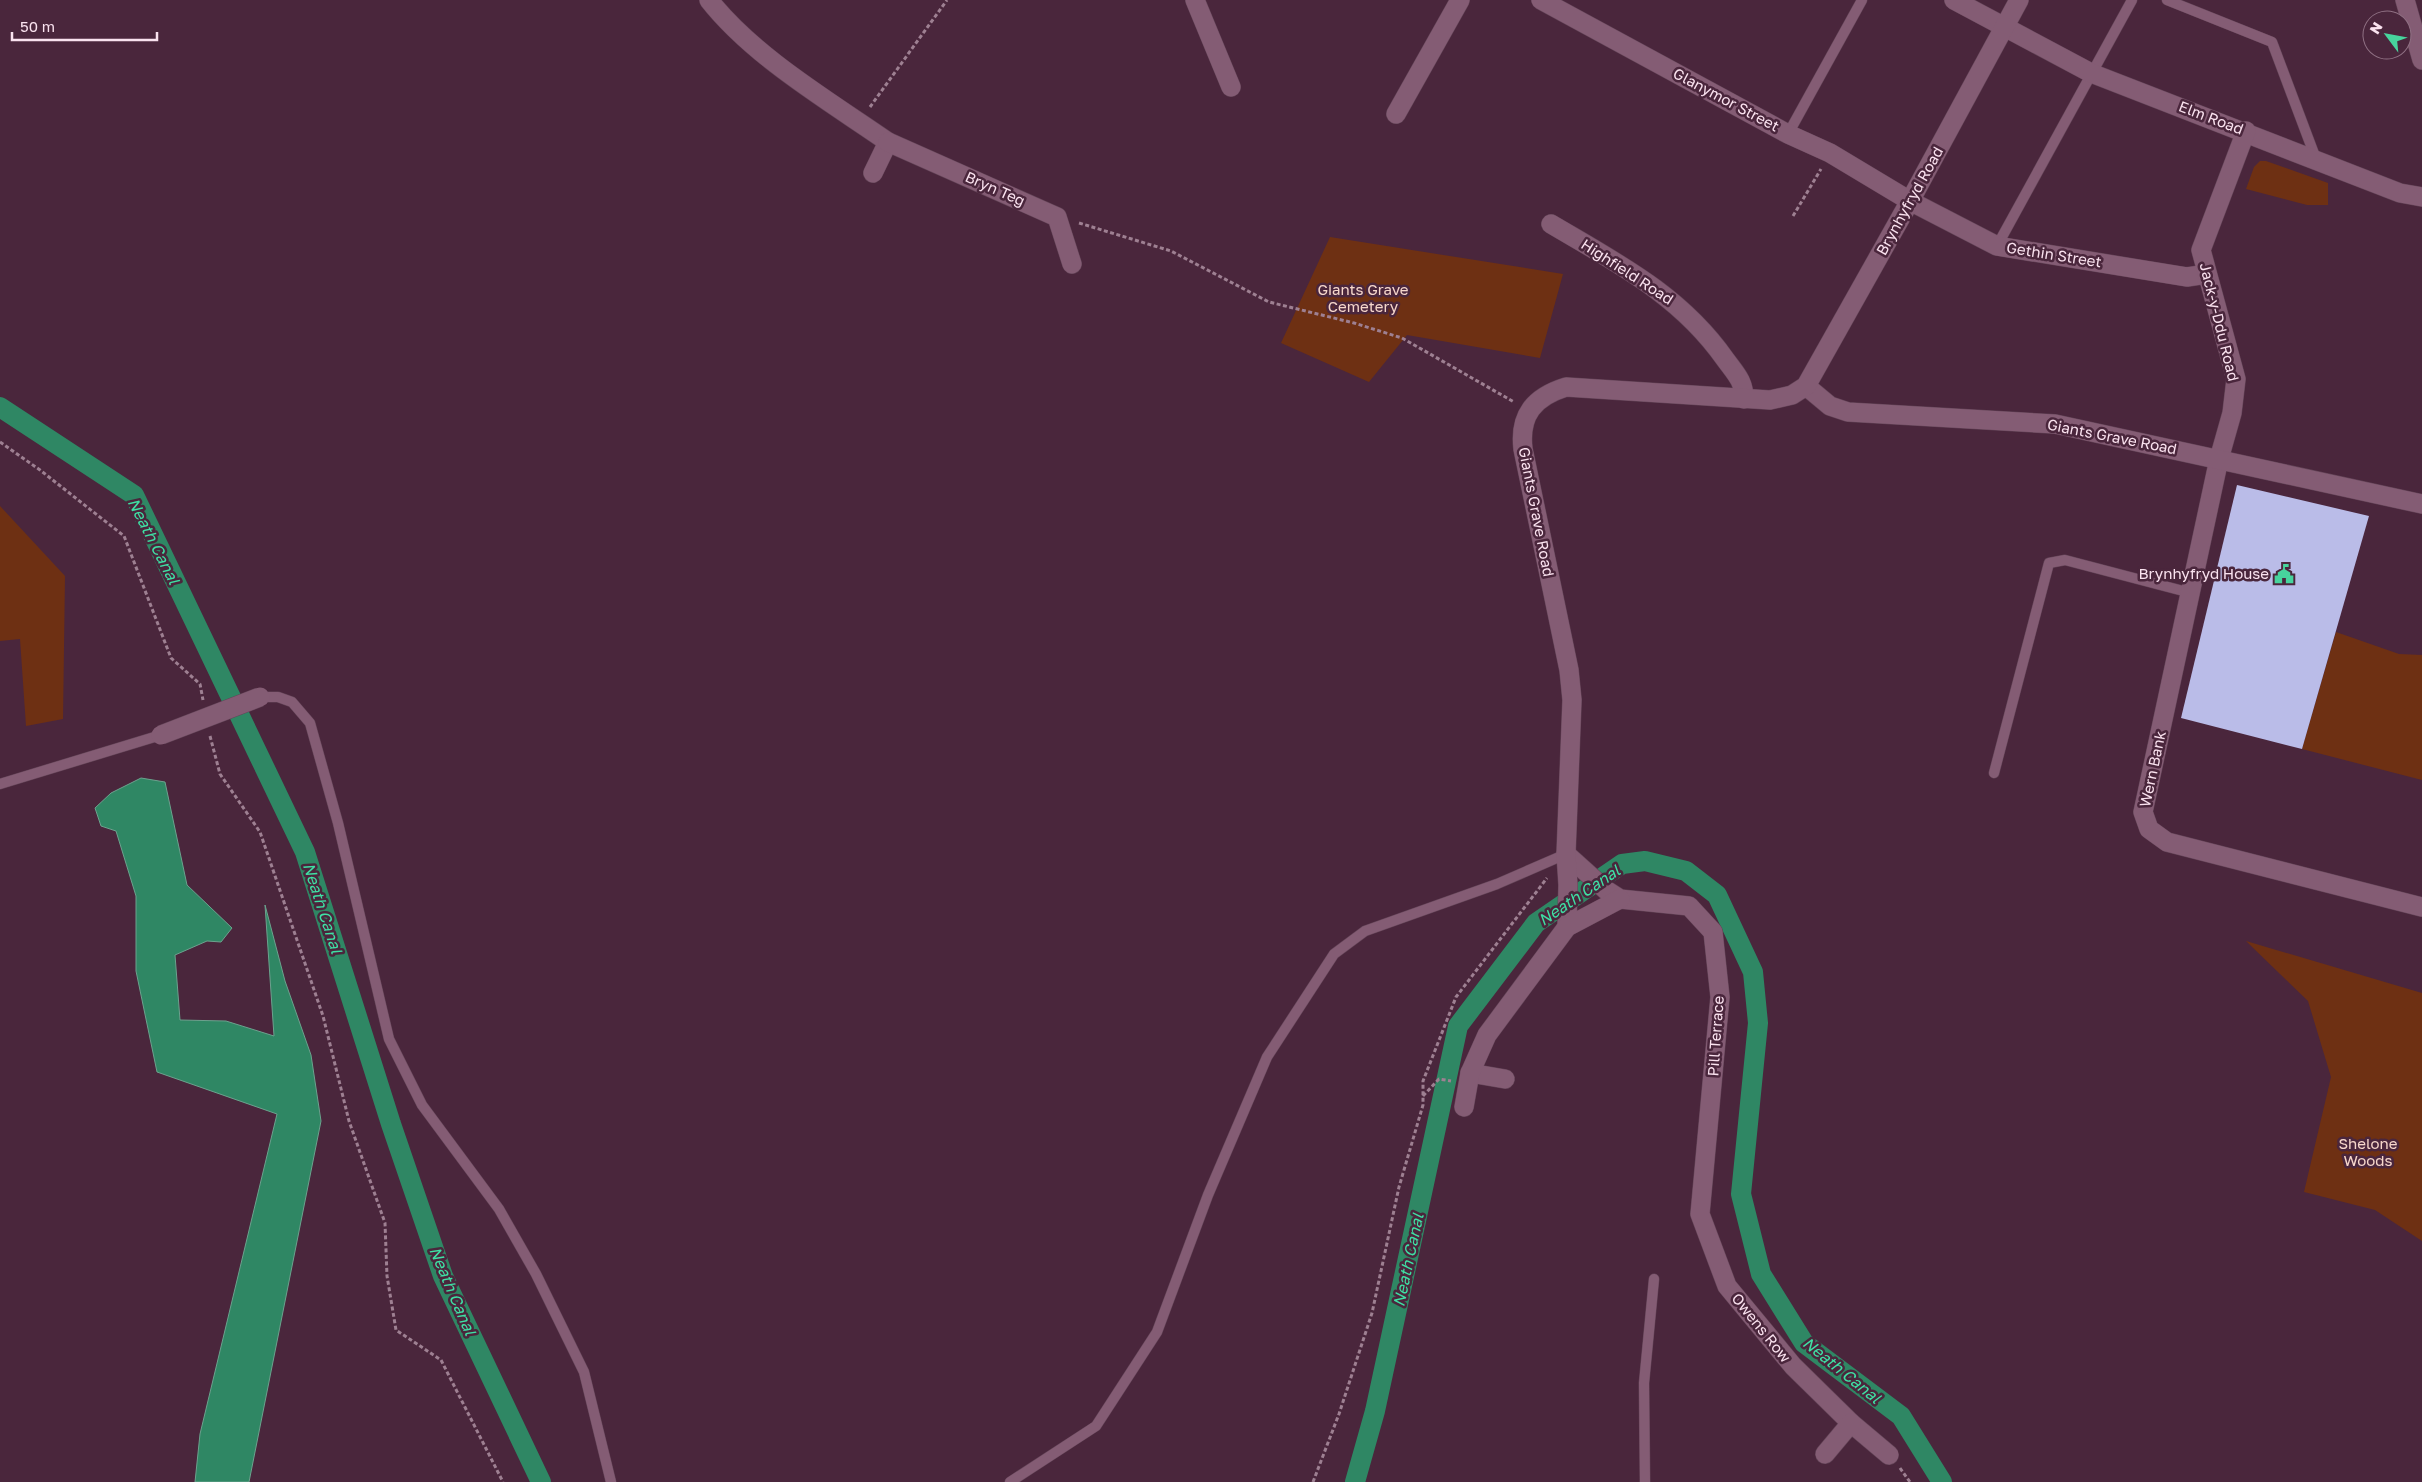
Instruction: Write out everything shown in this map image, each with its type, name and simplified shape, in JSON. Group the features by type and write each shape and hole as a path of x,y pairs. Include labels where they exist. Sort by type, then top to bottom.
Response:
{"street":[{"name":"Bryn Teg","path":"709,0 721,15 792,76 888,142 1057,217"},
{"path":"1195,0 1231,87"},
{"path":"1396,114 1460,0"},
{"name":"Glanymor Street","path":"1541,0 1788,134 1830,153 1910,202"},
{"name":"Elm Road","path":"1954,0 2006,26 2091,73 2246,131 2400,192 2422,196"},
{"name":"Brynhyfryd Road","path":"1799,391 1910,202 2019,0"},
{"path":"2405,0 2422,60"},
{"name":"Jack-y-Ddu Road","path":"2219,459 2232,413 2236,379 2201,250 2246,131"},
{"path":"873,173 888,142"},
{"name":"Gethin Street","path":"1910,202 1997,246 2187,277 2207,274"},
{"path":"1057,217 1072,264"},
{"name":"Highfield Road","path":"1551,224 1658,289 1686,312 1714,343 1744,385 1744,399"},
{"name":"Giants Grave Road","path":"1567,923 1568,885 1566,854 1572,700 1570,670 1522,449 1521,432 1530,411 1538,400 1549,393 1566,387 1770,400 1799,391 1830,406 1848,412 2055,424 2422,504"},
{"name":"Wern Bank","path":"2219,459 2143,812 2149,829 2167,842 2422,907"},
{"path":"161,735 260,697"},
{"path":"1464,1107 1470,1073 1487,1035 1567,923 1613,895 1566,854"},
{"name":"Pill Terrace","path":"1613,895 1689,906 1713,932 1720,997 1700,1214"},
{"path":"1470,1073 1505,1079"},
{"name":"Owens Row","path":"1700,1214 1727,1286 1792,1366 1850,1423 1889,1455"},
{"path":"1824,1454 1850,1423"}],"lane":[{"path":"1788,134 1862,0"},
{"path":"1997,246 2132,0"},
{"path":"2167,0 2272,42 2316,159"},
{"path":"1994,774 2049,563 2065,560 2191,593"},
{"path":"260,697 278,697 292,702 310,723 338,823 389,1039 422,1105 499,1209 536,1274 584,1372 611,1482"},
{"path":"0,784 161,735"},
{"path":"1010,1482 1096,1426 1157,1332 1208,1195 1266,1057 1334,954 1365,931 1497,884 1566,854"},
{"path":"1645,1482 1644,1383 1654,1279"}],"path":[{"path":"859,122 947,0"},
{"path":"1793,216 1830,153"},
{"path":"1057,217 1171,251 1269,302 1354,323 1402,338 1530,411"},
{"path":"0,442 40,470 124,536 171,658 200,684 203,701"},
{"path":"208,727 220,774 260,832 323,1016 350,1121 385,1224 387,1276 396,1330 441,1360 503,1482"},
{"path":"1313,1482 1339,1414 1372,1313 1399,1187 1423,1105 1423,1081 1456,997 1566,854"},
{"path":"1423,1096 1439,1079"}],"green space":[{"path":"2260,161 2266,161 2328,183 2328,205 2307,205 2246,189 2254,167"},
{"name":"Giants Grave Cemetery","path":"1330,237 1563,274 1540,358 1407,335 1369,382 1281,343"},
{"path":"0,506 65,576 63,719 26,726 20,639 0,641"},
{"path":"2336,632 2399,654 2422,655 2422,780 2302,749"},
{"name":"Shelone Woods","path":"2246,941 2422,993 2422,1241 2375,1210 2304,1192 2331,1077 2308,1001"}],"shaded area":[{"path":"141,778 165,782 187,885 232,928 221,942 207,941 175,955 180,1020 226,1021 274,1036 265,905 285,981 311,1055 321,1121 249,1482 195,1482 200,1434 277,1114 157,1072 136,971 136,896 116,831 101,826 95,808 111,793"}],"building":[{"name":"Brynhyfryd House","path":"2237,485 2369,516 2302,749 2181,718"}],"waterway":[{"name":"Neath Canal","path":"0,407 134,495 305,852 391,1124 443,1276 541,1482"},
{"name":"Neath Canal","path":"1355,1482 1375,1411 1458,1026 1536,923 1622,864 1645,861 1686,871 1717,895 1753,972 1758,1023 1741,1194 1761,1274 1804,1343 1901,1416 1942,1482"}],"place":[{"name":"Brynhyfryd House","path":"2284,574"}]}
